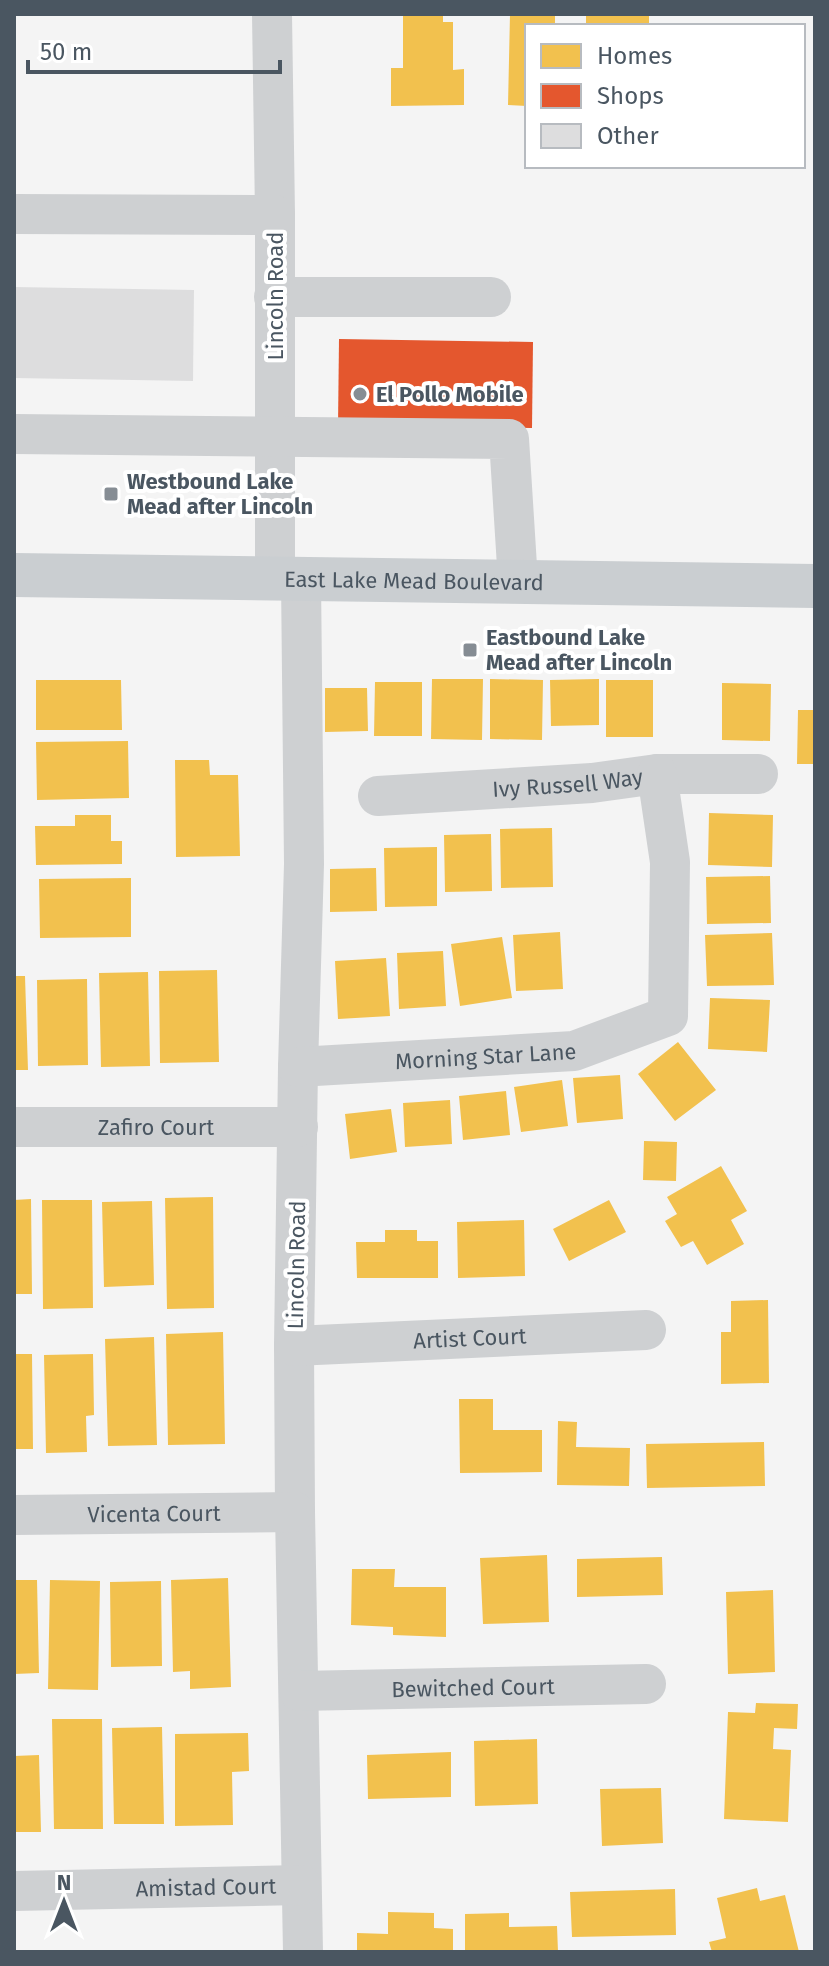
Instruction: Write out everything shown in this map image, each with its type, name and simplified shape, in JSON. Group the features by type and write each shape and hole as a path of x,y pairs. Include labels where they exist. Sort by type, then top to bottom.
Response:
{"main road":[{"name":"East Lake Mead Boulevard","path":"14,575 815,586"}],"street":[{"name":"Lincoln Road","path":"272,14 275,436 288,579 304,864 294,1346 303,1952"},
{"path":"14,214 275,215"},
{"path":"274,297 491,297"},
{"path":"14,434 509,439 518,582"},
{"name":"Morning Star Lane","path":"298,1067 574,1051 668,1016 670,862 657,774"},
{"name":"Ivy Russell Way","path":"378,796 592,783 657,774 758,774"},
{"name":"Zafiro Court","path":"14,1127 298,1127"},
{"name":"Artist Court","path":"294,1346 646,1330"},
{"name":"Vicenta Court","path":"14,1515 295,1512"},
{"name":"Bewitched Court","path":"299,1691 646,1684"},
{"name":"Amistad Court","path":"14,1891 301,1885"}],"building: Homes":[{"path":"403,14 443,14 443,22 453,22 453,70 464,69 464,105 391,106 391,68 403,68"},
{"path":"510,14 555,14 555,24 525,24 525,106 508,105"},
{"path":"586,14 649,14 649,24 586,24"},
{"path":"432,679 483,679 482,740 431,739"},
{"path":"490,679 543,680 542,740 490,739"},
{"path":"599,679 599,725 551,726 550,680"},
{"path":"36,680 121,680 122,730 36,730"},
{"path":"606,680 653,680 653,737 606,737"},
{"path":"375,682 422,682 422,736 374,736"},
{"path":"722,683 771,684 770,741 722,740"},
{"path":"325,688 367,688 368,731 325,732"},
{"path":"798,710 815,710 815,764 797,764"},
{"path":"128,741 129,798 37,800 36,742"},
{"path":"175,760 209,760 210,775 238,775 240,856 176,857"},
{"path":"709,813 773,815 772,867 708,865"},
{"path":"75,815 111,815 111,841 122,841 122,864 36,865 35,826 75,826"},
{"path":"552,828 553,887 501,888 500,829"},
{"path":"491,834 492,891 445,892 444,835"},
{"path":"437,847 437,906 385,907 384,848"},
{"path":"376,868 377,911 330,912 330,869"},
{"path":"770,876 771,923 707,924 706,877"},
{"path":"131,878 131,937 40,938 39,879"},
{"path":"560,932 563,989 516,991 513,935"},
{"path":"772,933 774,985 707,986 705,935"},
{"path":"502,937 512,998 460,1006 451,944"},
{"path":"443,951 446,1006 399,1009 397,953"},
{"path":"386,958 390,1016 338,1019 335,961"},
{"path":"217,970 219,1062 160,1063 159,971"},
{"path":"148,972 150,1066 101,1067 99,973"},
{"path":"14,976 25,976 28,1070 14,1070"},
{"path":"87,979 88,1065 38,1066 37,980"},
{"path":"710,998 770,1000 767,1052 708,1049"},
{"path":"678,1042 716,1090 675,1121 638,1074"},
{"path":"620,1075 623,1119 577,1123 573,1078"},
{"path":"562,1080 568,1126 521,1132 514,1087"},
{"path":"506,1091 510,1135 463,1140 459,1096"},
{"path":"450,1100 452,1144 405,1147 403,1103"},
{"path":"391,1109 397,1152 350,1159 345,1114"},
{"path":"644,1141 677,1142 676,1181 643,1180"},
{"path":"721,1166 747,1211 731,1220 744,1244 707,1265 693,1241 681,1247 665,1221 677,1214 667,1197"},
{"path":"213,1197 214,1308 167,1309 165,1198"},
{"path":"31,1199 32,1294 14,1294 14,1200"},
{"path":"42,1200 92,1200 93,1308 43,1309"},
{"path":"609,1200 626,1232 569,1261 553,1229"},
{"path":"152,1201 154,1285 104,1287 102,1202"},
{"path":"524,1220 525,1276 458,1278 457,1222"},
{"path":"385,1230 417,1230 417,1241 438,1241 438,1278 357,1278 356,1242 385,1242"},
{"path":"768,1300 769,1383 721,1384 721,1332 731,1332 731,1301"},
{"path":"223,1332 225,1444 168,1445 166,1334"},
{"path":"154,1337 157,1445 108,1446 105,1339"},
{"path":"14,1354 32,1354 33,1449 14,1449"},
{"path":"93,1354 94,1415 86,1416 87,1452 46,1453 44,1355"},
{"path":"459,1399 493,1399 493,1430 542,1430 542,1472 460,1473"},
{"path":"558,1421 577,1422 576,1447 630,1448 629,1486 557,1485"},
{"path":"764,1442 765,1486 647,1488 646,1444"},
{"path":"547,1555 549,1622 483,1624 480,1558"},
{"path":"662,1557 663,1595 577,1597 577,1559"},
{"path":"352,1569 395,1569 394,1587 446,1587 446,1637 393,1635 393,1627 351,1625"},
{"path":"228,1578 231,1687 190,1689 190,1671 173,1672 171,1580"},
{"path":"14,1580 37,1580 39,1673 14,1674"},
{"path":"50,1580 100,1581 98,1690 48,1689"},
{"path":"161,1581 162,1666 111,1667 110,1582"},
{"path":"773,1590 775,1672 728,1674 726,1592"},
{"path":"756,1703 798,1704 797,1729 774,1728 773,1749 791,1750 788,1822 724,1819 728,1712 755,1713"},
{"path":"52,1719 102,1719 103,1829 54,1829"},
{"path":"162,1727 164,1824 114,1824 112,1728"},
{"path":"248,1733 249,1771 232,1772 233,1825 175,1826 175,1734"},
{"path":"537,1739 538,1804 475,1806 474,1741"},
{"path":"451,1752 451,1797 368,1799 367,1755"},
{"path":"39,1755 41,1832 14,1832 14,1756"},
{"path":"661,1788 663,1843 602,1846 600,1789"},
{"path":"757,1888 760,1901 785,1895 799,1952 712,1952 709,1942 726,1938 717,1898"},
{"path":"675,1889 676,1935 572,1937 570,1892"},
{"path":"388,1912 434,1913 434,1928 453,1929 453,1952 357,1952 357,1933 388,1934"},
{"path":"509,1913 509,1927 557,1926 558,1952 465,1952 465,1914"}],"building: Shops":[{"path":"339,339 533,342 532,428 338,426"}],"building: Other":[{"path":"14,287 194,290 193,381 14,378"}],"place":[{"name":"El Pollo Mobile","path":"360,394"},
{"name":"Westbound Lake Mead after Lincoln","path":"111,494"},
{"name":"Eastbound Lake Mead after Lincoln","path":"470,650"}]}
